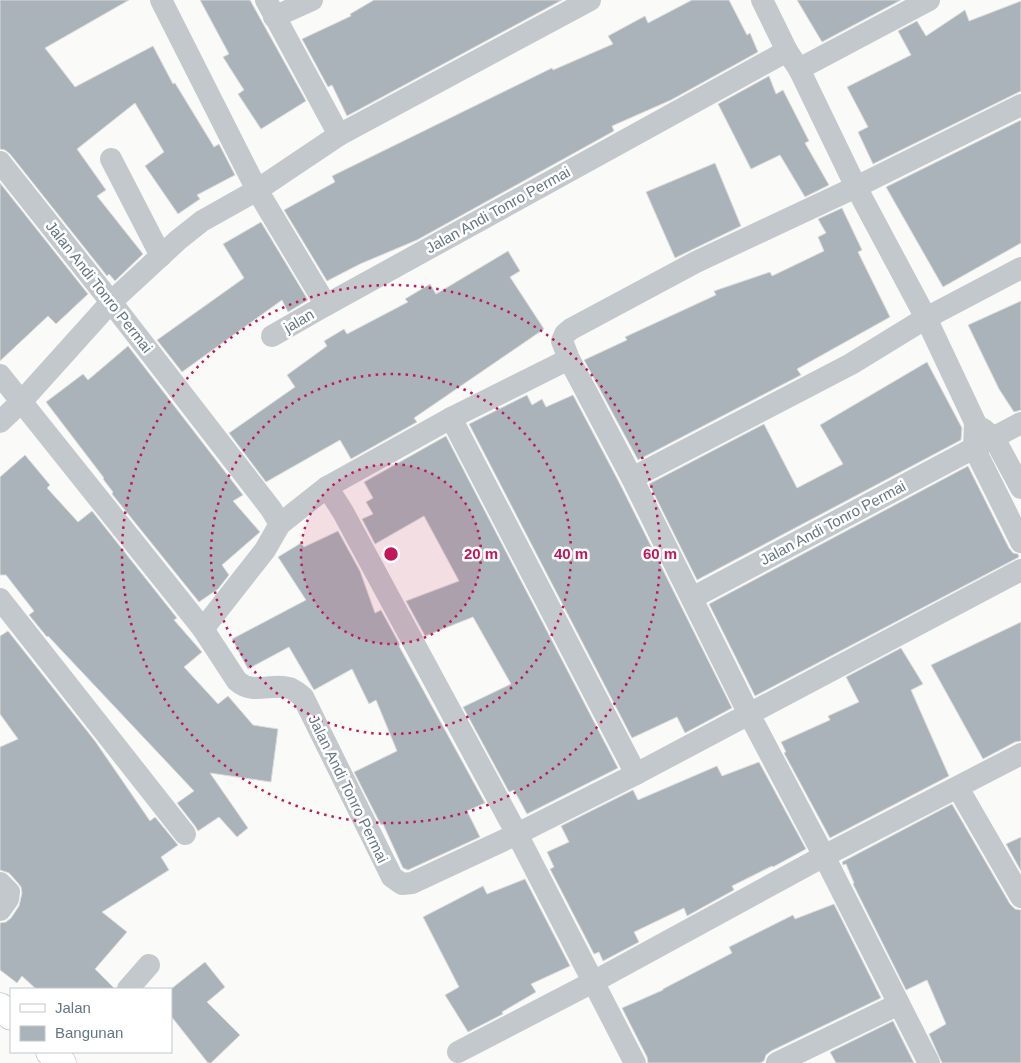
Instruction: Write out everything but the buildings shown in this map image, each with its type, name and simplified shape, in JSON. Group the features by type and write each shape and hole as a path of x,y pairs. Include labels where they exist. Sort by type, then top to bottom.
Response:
{"street":[{"path":"161,0 257,190 326,305"},
{"path":"312,0 270,8 339,136"},
{"path":"0,422 21,402 111,302 178,240 202,221 257,190 339,136 590,0"},
{"path":"762,0 856,187 926,318 975,422 994,438 1021,488"},
{"name":"Jalan Andi Tonro Permai","path":"326,305 793,60 929,0"},
{"path":"930,1063 749,714 632,478 569,359 562,341 565,334 571,329 696,262 856,187 1021,105"},
{"path":"111,159 161,256"},
{"name":"Jalan Andi Tonro Permai","path":"0,162 271,508 280,524"},
{"path":"632,478 850,364 926,318 1021,268"},
{"name":"jalan","path":"272,336 326,305"},
{"path":"203,629 265,550 280,524 327,487 451,418 569,359"},
{"name":"Jalan Andi Tonro Permai","path":"0,375 203,629 237,681 243,686 260,689 292,688 303,697 392,877 402,884 412,883 636,774 1021,570"},
{"path":"451,418 636,774"},
{"path":"975,422 974,448 1021,542"},
{"name":"Jalan Andi Tonro Permai","path":"692,598 1021,423"},
{"path":"327,487 343,512 516,834 635,1063"},
{"path":"0,599 185,834"},
{"path":"458,1052 593,982 824,856 1021,754"},
{"path":"958,788 1021,897"},
{"path":"0,883 9,892 8,899 0,910"},
{"path":"129,988 149,965"},
{"path":"777,1063 899,1004"},
{"path":"0,1007 10,1015"},
{"path":"51,1053 62,1063 71,1053"}]}
